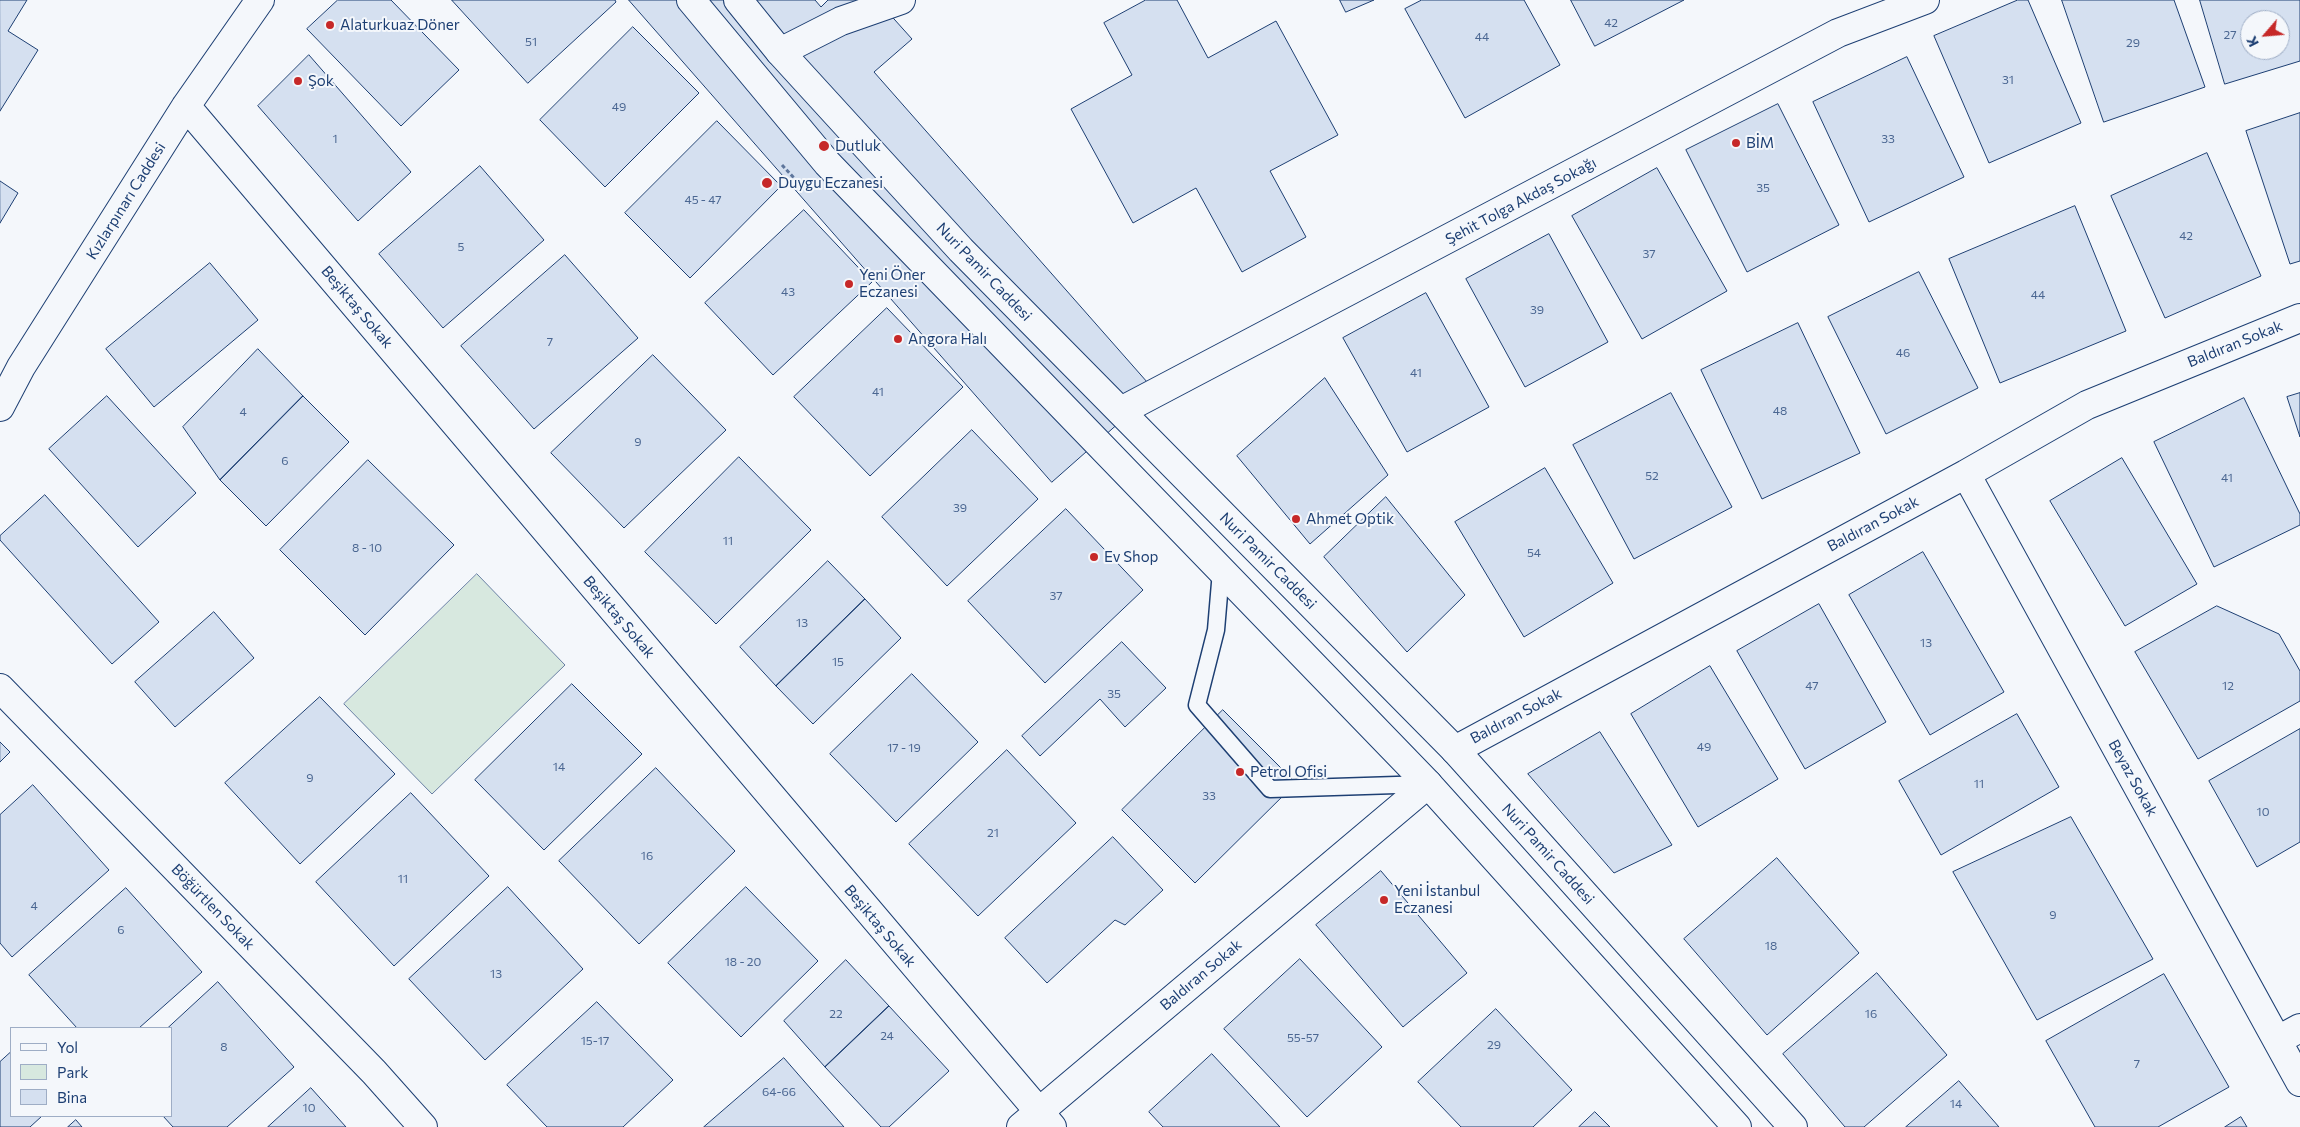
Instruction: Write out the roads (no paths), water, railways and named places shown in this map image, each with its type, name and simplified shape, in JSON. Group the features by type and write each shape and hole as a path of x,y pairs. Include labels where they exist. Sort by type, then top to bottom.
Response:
{"street":[{"name":"Kızlarpınarı Caddesi","path":"0,407 21,367 186,106 260,0"},
{"path":"691,0 827,163 1428,784 1736,1127"},
{"name":"Nuri Pamir Caddesi","path":"738,0 780,52 961,250 1455,750 1793,1127"},
{"path":"780,52 841,22 901,0"},
{"name":"Şehit Tolga Akdaş Sokağı","path":"1121,412 1838,33 1925,0"},
{"name":"Beşiktaş Sokak","path":"186,106 1036,1122"},
{"name":"Baldıran Sokak","path":"1455,750 1966,474 2087,405 2300,318"},
{"name":"Beyaz Sokak","path":"1966,474 2289,1034 2300,1082"},
{"name":"Böğürtlen Sokak","path":"0,688 374,1072 423,1127"},
{"name":"Baldıran Sokak","path":"1036,1122 1428,784"}],"lane":[{"path":"1221,571 1216,630 1197,705 1270,789 1428,784"}],"place":[{"name":"Alaturkuaz Döner","path":"330,25"},
{"name":"Şok","path":"298,81"},
{"name":"BİM","path":"1736,143"},
{"name":"Dutluk","path":"824,146"},
{"name":"Duygu Eczanesi","path":"767,183"},
{"name":"Yeni Öner Eczanesi","path":"849,284"},
{"name":"Angora Halı","path":"898,339"},
{"name":"Ahmet Optik","path":"1296,519"},
{"name":"Ev Shop","path":"1094,557"},
{"name":"Petrol Ofisi","path":"1240,772"},
{"name":"Yeni İstanbul Eczanesi","path":"1384,900"}]}
